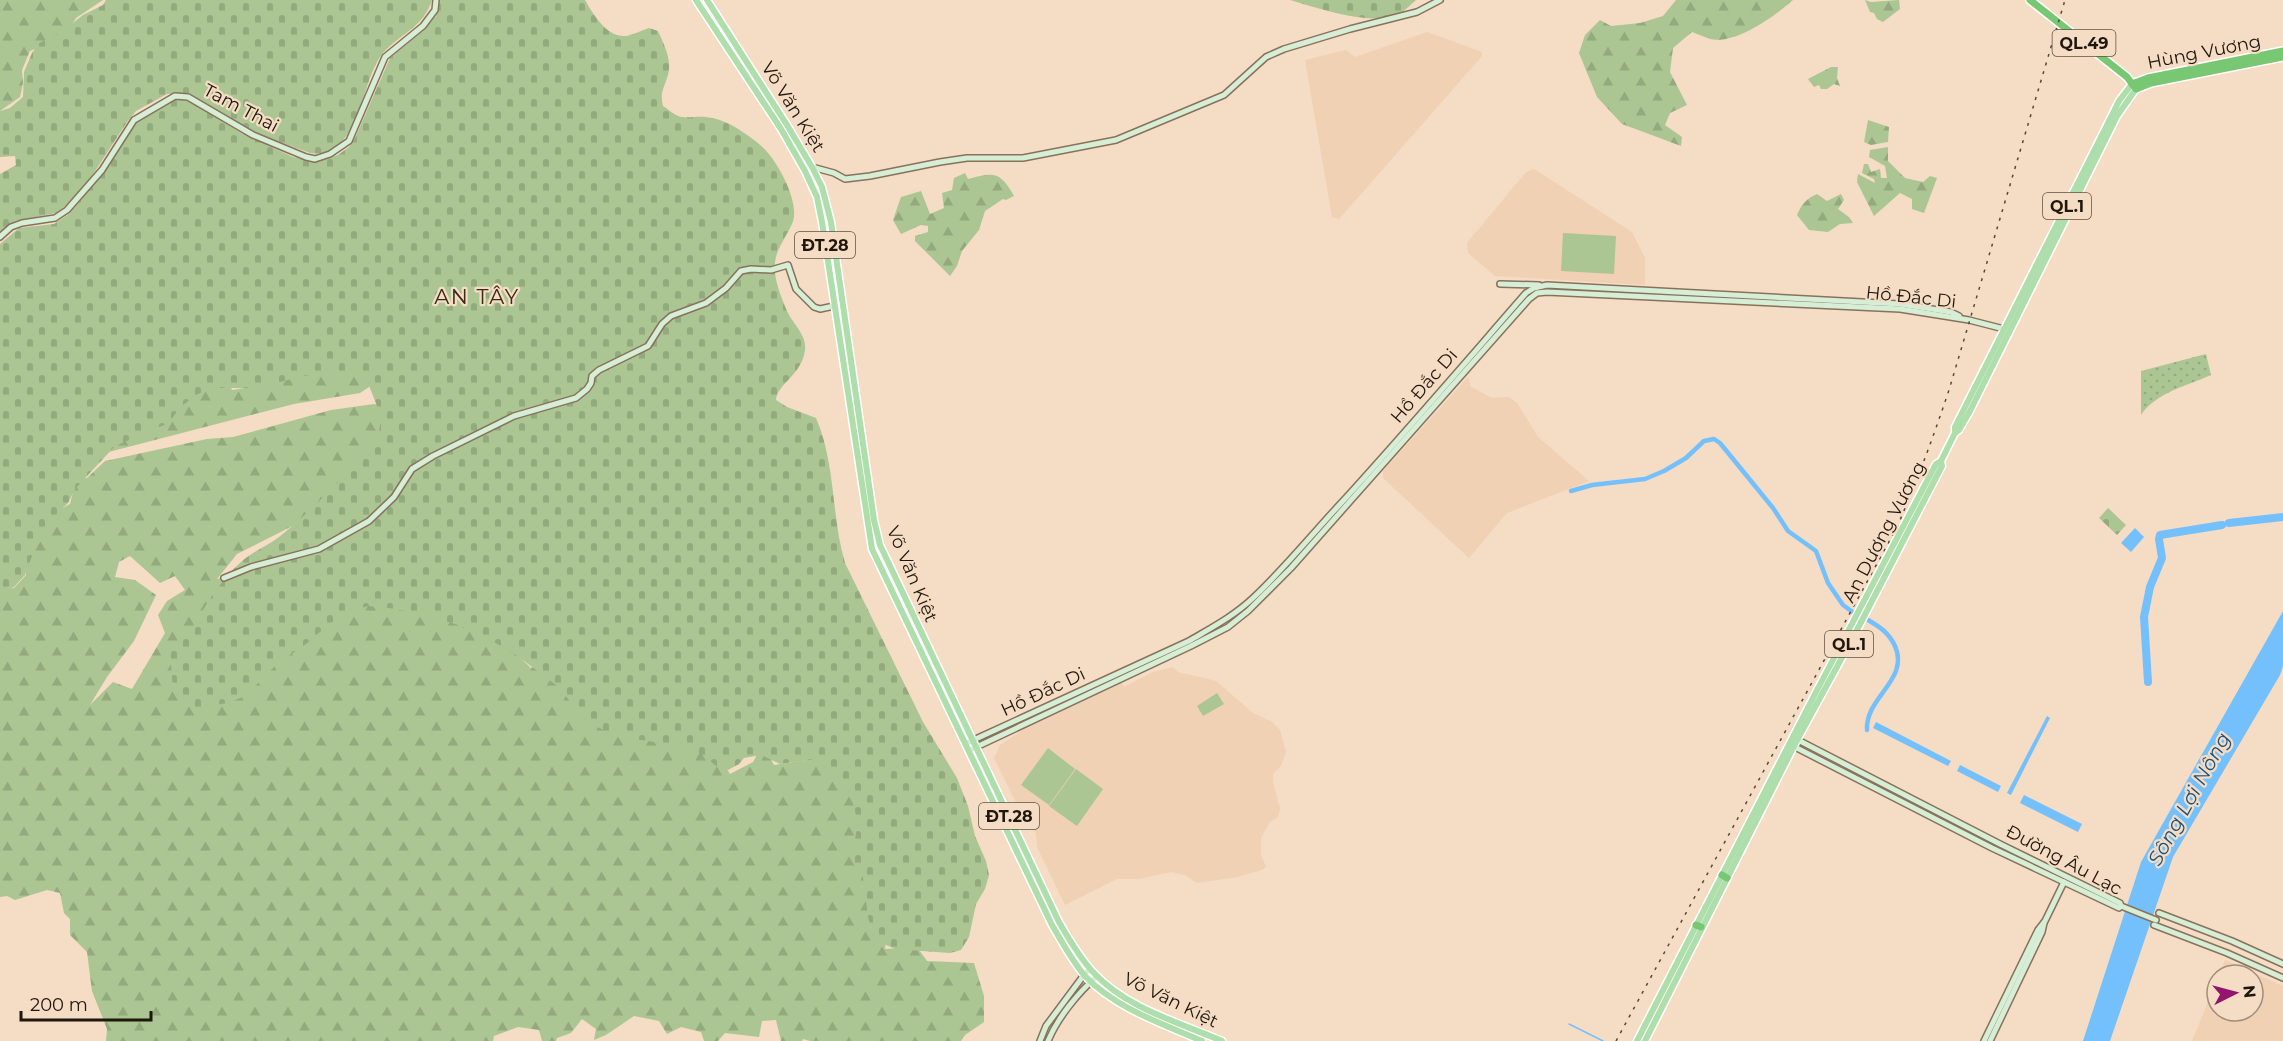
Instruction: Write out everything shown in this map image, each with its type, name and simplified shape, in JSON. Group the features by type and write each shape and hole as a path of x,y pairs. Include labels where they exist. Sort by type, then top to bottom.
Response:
{"highway":[{"name":"QL.49","path":"2030,0 2134,86"},
{"name":"Hùng Vương","path":"2134,86 2148,78 2283,51"},
{"name":"Hùng Vương","path":"2134,86 2283,57"}],"main road":[{"name":"Võ Văn Kiệt","path":"696,0 781,129 812,185 820,210 872,549 1052,925 1084,975 1091,981 1125,1006 1202,1041"},
{"name":"Võ Văn Kiệt","path":"707,0 788,125 812,167 827,203 874,520 880,545 1059,922 1090,969 1129,1000 1222,1041"},
{"path":"711,23 719,18"},
{"name":"QL.1","path":"1955,433 1970,411 2120,101 2134,86"},
{"path":"805,171 812,167"},
{"name":"QL.1","path":"1955,433 1955,427 2004,329 2060,226"},
{"path":"834,306 843,305"},
{"name":"An Dương Vương","path":"1699,926 1876,586 1936,464 1941,461 1955,433"},
{"path":"866,521 874,520"},
{"path":"1015,846 1022,843"},
{"name":"QL.1","path":"1637,1041 1699,926"},
{"name":"QL.1","path":"1645,1041 1699,926"},
{"path":"1188,1035 1191,1028"}],"street":[{"name":"Tam Thai","path":"0,237 11,227 55,218 67,210 102,170 134,120 175,96 188,97 253,135 306,157 315,159 336,152 349,141 385,57 423,26 435,10 436,0"},
{"path":"812,167 834,173 845,179 958,159 1023,158 1116,140 1143,127 1206,105 1224,95 1266,57 1275,53 1350,29 1417,12 1440,0"},
{"path":"224,578 251,567 319,549 369,521 394,497 412,469 433,456 514,416 576,398 587,389 592,376 599,370 648,346 662,324 671,316 705,303 726,288 741,271 751,268 771,270 788,265 796,289 814,307 820,309 834,306"},
{"path":"1500,284 1547,285"},
{"name":"Hồ Đắc Di","path":"968,747 1181,651 1228,627 1258,602 1291,568 1511,314 1526,293 1547,285 1900,304 1951,312 1963,319"},
{"name":"Hồ Đắc Di","path":"1536,290 1900,309 1963,319"},
{"path":"1963,319 2004,329"},
{"name":"Đường Âu Lạc","path":"1795,738 1848,770 2064,883 2119,908 2124,908"},
{"name":"Đường Âu Lạc","path":"1792,745 2120,903 2124,908"},
{"path":"1984,1041 2042,932 2045,921 2067,877"},
{"path":"2124,908 2283,978"},
{"path":"2158,913 2232,941 2283,964"},
{"path":"1040,1041 1046,1026 1090,969"},
{"path":"1048,1041 1052,1032 1097,976"},
{"path":"1990,1041 2000,1013"}],"shaded area":[{"path":"1427,32 1482,52 1482,56 1339,219 1332,217 1305,60 1346,50 1355,57"},
{"path":"1534,169 1632,232 1645,258 1645,285 1495,276 1468,253 1467,243 1526,172"},
{"path":"1468,377 1471,387 1492,398 1509,397 1517,403 1538,437 1589,481 1507,513 1469,558 1383,478 1383,471"},
{"path":"1173,667 1178,672 1216,681 1253,713 1271,721 1280,730 1286,752 1281,766 1273,774 1280,809 1278,817 1270,822 1261,838 1261,854 1266,867 1238,877 1197,883 1185,875 1171,872 1139,879 1117,879 1065,905 1037,847 1036,833 1024,819 994,758 1000,745 1023,730 1122,683 1124,687 1153,672"},
{"path":"2265,978 2283,986 2283,1041 2192,1041 2205,1009 2205,1023 2265,1023"}],"green space":[{"path":"0,0 103,0 76,18 69,30 56,40 30,51 22,70 23,83 20,97 0,111"},
{"path":"106,0 432,0 417,24 383,53 375,65 349,132 339,145 327,152 310,153 258,134 188,93 167,94 136,111 88,182 64,207 56,213 15,221 0,233 0,174 16,165 15,156 0,157 0,111 10,108 23,97 24,72 38,44 103,5"},
{"path":"440,0 585,0 601,24 619,36 632,35 649,28 658,31 669,66 662,95 663,106 678,116 713,118 735,127 765,149 783,177 792,197 794,216 778,250 775,270 781,297 802,335 805,350 795,373 777,394 776,400 787,407 816,418 827,453 837,527 845,563 923,722 957,778 968,806 975,836 986,861 989,875 985,889 976,904 969,937 961,950 950,953 895,949 875,940 868,917 863,877 854,864 857,827 851,797 839,783 833,770 816,759 780,764 761,755 744,758 728,770 716,766 702,754 680,746 635,739 605,731 582,718 560,688 508,649 458,625 424,614 368,606 347,613 328,625 306,644 278,663 245,696 228,703 196,708 173,689 170,652 189,632 233,569 245,558 279,537 303,516 350,470 379,431 380,418 367,379 354,371 303,376 257,388 214,388 200,393 180,407 169,423 115,446 75,489 68,503 42,529 25,575 14,587 0,592 0,244 19,228 54,224 69,214 105,171 137,120 174,100 182,99 192,103 241,133 293,157 314,162 338,155 349,147 355,138 390,58 424,30 436,16"},
{"path":"1290,0 1416,0 1397,15 1373,18 1344,15"},
{"path":"1676,0 1793,0 1776,14 1743,34 1720,40 1692,32 1673,48 1670,72 1687,105 1670,113 1665,125 1682,137 1681,146 1622,124 1597,97 1579,53 1585,35 1600,20 1611,26 1640,23 1663,16"},
{"path":"1865,0 1871,2 1899,0 1900,9 1883,22 1870,12"},
{"path":"1831,67 1838,67 1837,78 1840,86 1834,84 1827,89 1821,89 1819,85 1814,87 1808,79"},
{"path":"1868,120 1889,127 1888,142 1871,145 1864,142"},
{"path":"1888,147 1888,161 1905,178 1923,182 1930,176 1937,178 1924,213 1912,209 1912,199 1900,193 1874,216 1857,182 1858,174 1875,183 1874,179 1862,173 1864,164 1868,164 1871,172 1880,169 1881,178 1887,178 1885,166 1869,157 1870,150"},
{"path":"965,173 968,179 996,175 1005,182 1014,196 1003,199 985,211 979,230 962,251 957,266 950,276 915,241 915,236 928,232 928,226 921,225 901,234 893,220 901,197 921,191 930,214 944,208 942,193 952,190 954,178"},
{"path":"1817,194 1827,201 1841,194 1844,200 1838,209 1853,223 1840,224 1828,232 1809,230 1797,215 1805,202"},
{"path":"1563,233 1616,236 1614,274 1561,271"},
{"path":"2206,354 2211,375 2164,395 2147,407 2141,415 2141,371"},
{"path":"219,362 232,390 296,373 381,369 375,383 360,393 294,404 101,454 121,432 154,427 180,407 182,398"},
{"path":"374,404 398,409 330,507 237,554 217,579 253,571 337,567 511,649 531,668 559,650 719,756 730,774 753,762 763,744 774,765 807,760 817,742 853,790 887,933 885,949 917,947 927,961 974,963 984,996 984,1022 965,1035 961,1041 810,1041 803,1039 802,1041 781,1041 776,1020 762,1021 759,1037 725,1033 718,1041 704,1041 701,1032 681,1027 667,1034 659,1021 634,1016 606,1035 594,1040 596,1029 582,1019 571,1033 557,1038 556,1041 542,1041 539,1030 518,1027 494,1036 493,1041 106,1041 107,1029 92,991 87,952 70,935 70,919 64,913 60,893 47,890 15,900 7,896 0,897 0,589 14,588 26,575 22,520 50,515 70,504 76,479 87,478 105,461 207,439 233,437 331,410","holes":["130,556 160,583 175,576 185,590 167,601 158,615 165,633 132,689 113,682 90,705 107,677 134,641 156,595 135,580 115,577 119,562"]},
{"path":"2108,508 2126,525 2117,535 2099,518"},
{"path":"1217,693 1224,704 1203,716 1197,706"},
{"path":"1048,748 1075,769 1049,805 1021,785"},
{"path":"1076,769 1103,789 1077,826 1049,806"}],"water":[{"path":"2135,528 2144,537 2131,552 2121,543"},
{"name":"Sông Lợi Nông","path":"2283,611 2283,666 2280,675 2173,857 2110,1041 2083,1041 2141,862"},
{"path":"2047,716 2050,718 2011,795 2007,793"},
{"path":"1876,722 1951,761 1948,766 1873,728"},
{"path":"1960,765 2001,786 1998,792 1957,771"},
{"path":"2024,795 2082,824 2078,832 2020,803"}],"waterway":[{"path":"1571,491 1592,485 1645,479 1686,458 1704,441 1714,439 1720,443 1773,508 1788,531 1816,551 1828,583 1843,605 1854,613"},
{"path":"2229,523 2283,517"},
{"path":"2148,682 2144,617 2150,587 2162,558 2160,535 2222,525"},
{"path":"1867,730 1868,718 1892,679 1897,669 1898,658 1890,637 1868,620"},
{"path":"1569,1024 1603,1041"}],"railway":[{"path":"1616,1041 1897,527 1925,459 1949,390 2065,0"}],"district":[{"name":"AN TÂY","path":"477,297"}]}
